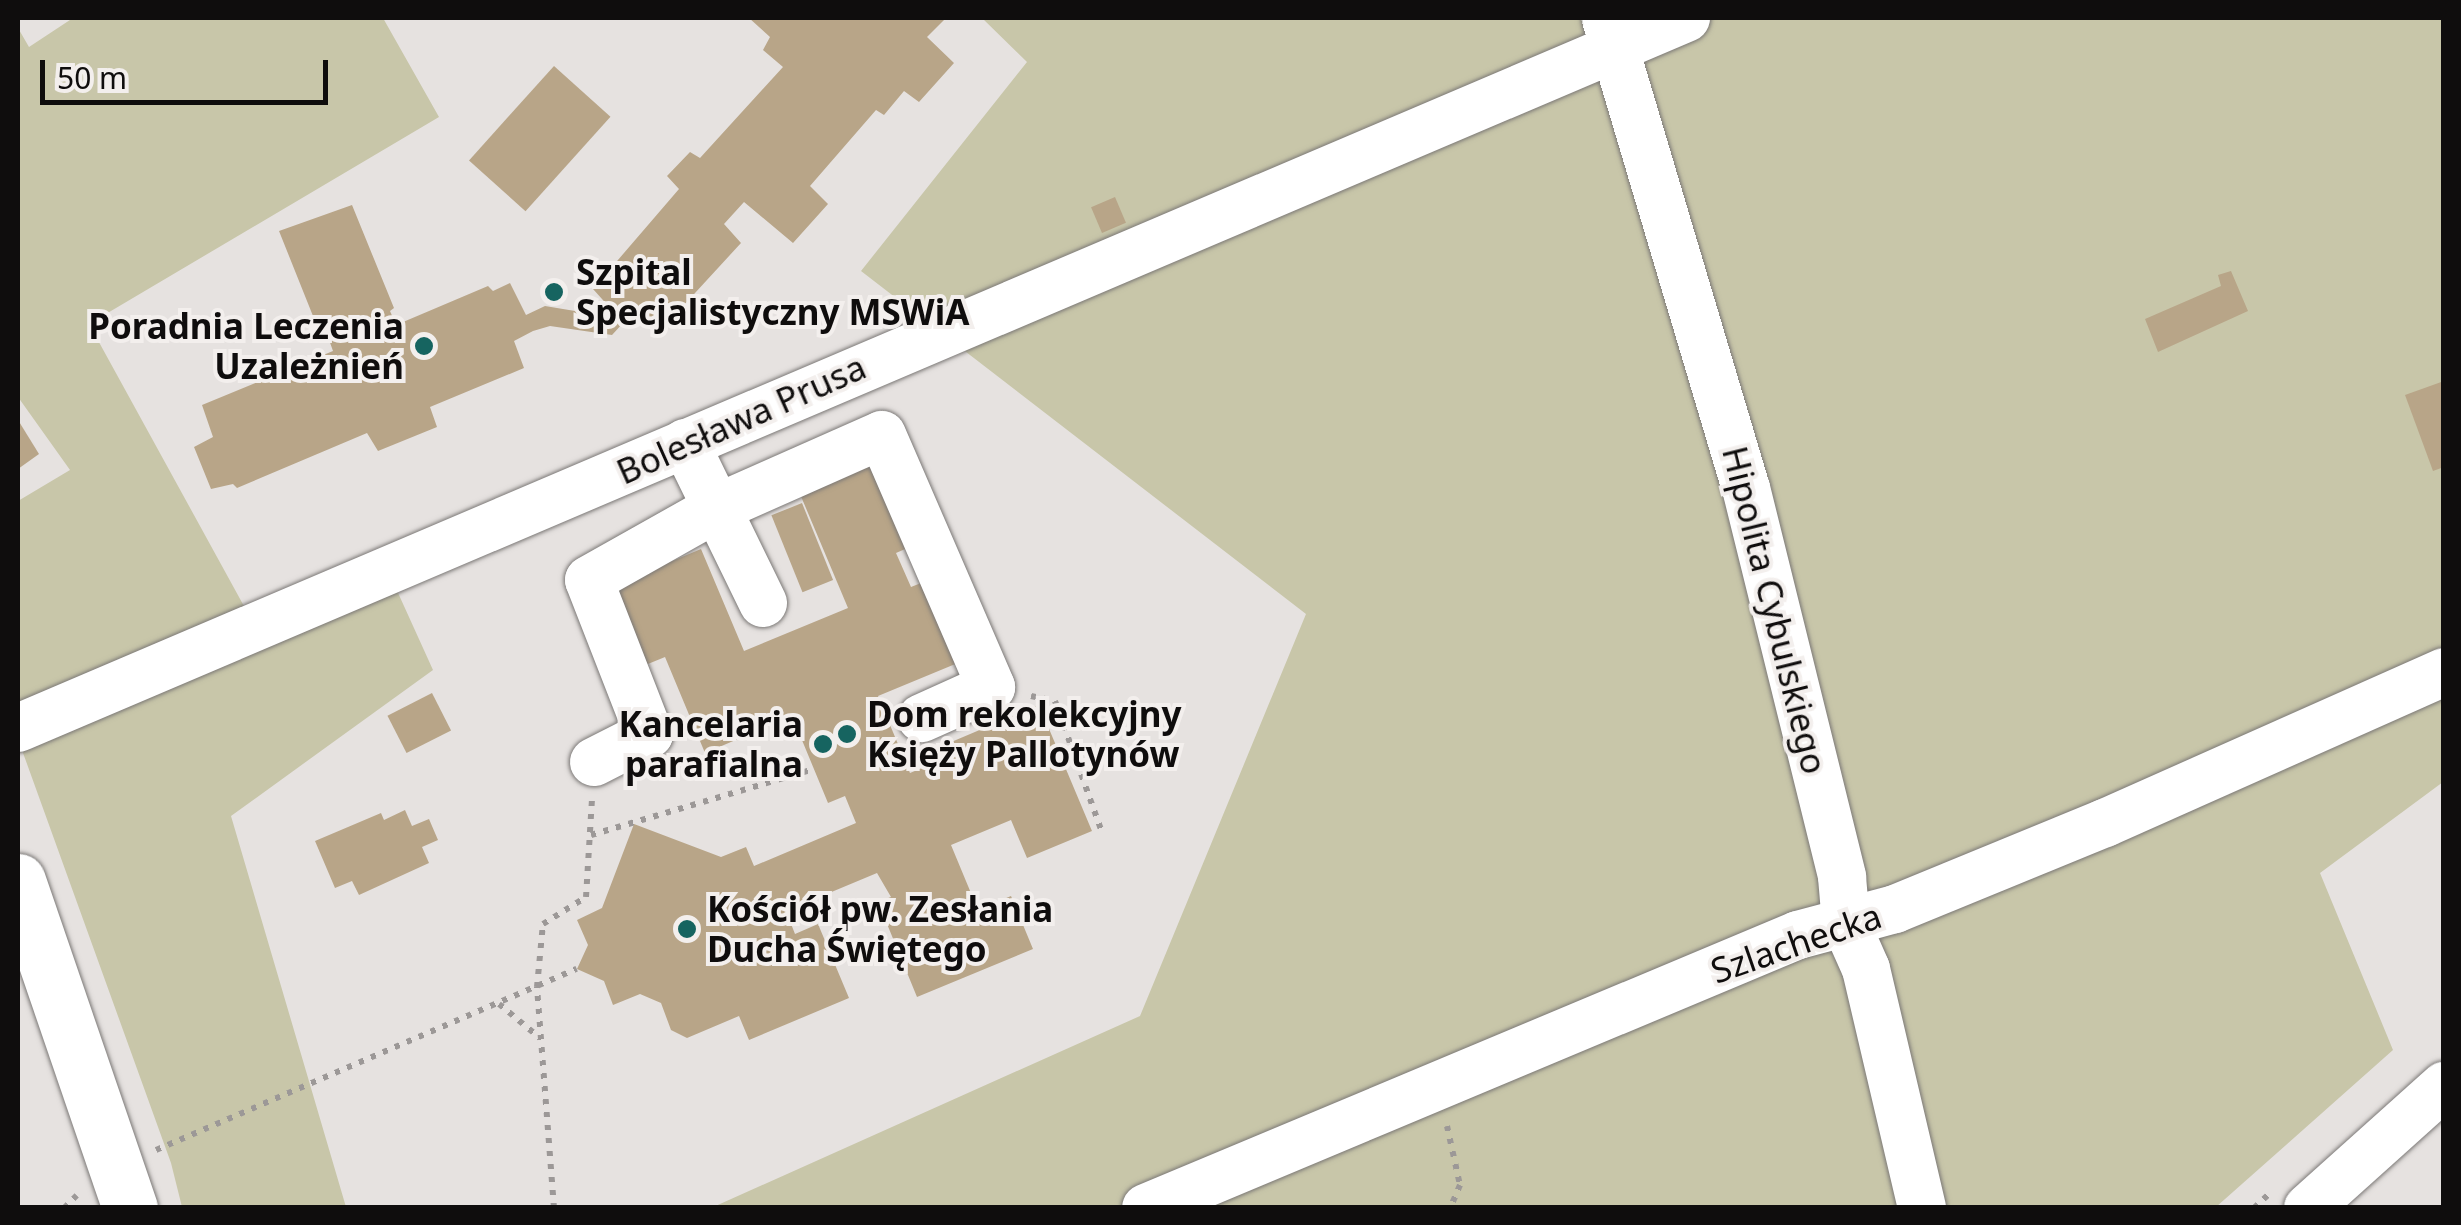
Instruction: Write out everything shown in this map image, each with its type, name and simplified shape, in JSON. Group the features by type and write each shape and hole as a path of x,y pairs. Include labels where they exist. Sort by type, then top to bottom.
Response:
{"main road":[{"path":"18,881 130,1208"}],"street":[{"name":"Bolesława Prusa","path":"18,728 685,443 1611,32 1686,18"},
{"name":"Hipolita Cybulskiego","path":"1611,32 1746,488 1842,877 1846,924 1866,969 1922,1208"},
{"path":"594,762 650,734 589,580 717,508 882,436 990,688 922,718"},
{"path":"685,443 763,602"},
{"name":"Szlachecka","path":"1146,1208 1798,935 1895,910 2105,823 2444,672"},
{"path":"2308,1208 2444,1086"}],"path":[{"path":"990,688 1055,701 1103,835"},
{"path":"554,1208 537,987 543,924 586,897 594,762"},
{"path":"591,835 814,769"},
{"path":"151,1152 577,969"},
{"path":"499,1004 541,1039"},
{"path":"1438,1086 1460,1185 1450,1208"}],"shaded area":[{"path":"73,18 383,18 439,117 89,324 261,637 394,584 433,670 231,816 346,1207 182,1207 171,1163 18,739 18,501 70,470 18,397 18,28 29,47"},
{"path":"982,18 2443,18 2443,782 2320,873 2393,1050 2216,1207 711,1208 1140,1016 1306,614 861,271 1027,62"}],"building":[{"path":"749,18 946,18 927,37 954,63 919,102 904,91 884,115 876,110 810,186 828,204 793,243 744,202 724,224 741,243 661,330 636,309 612,335 550,326 533,331 514,341 524,368 430,407 437,427 378,451 367,433 237,488 233,484 211,489 194,447 213,437 202,405 333,351 328,337 321,336 279,231 352,205 394,308 390,311 396,325 488,286 493,291 510,283 526,315 545,306 605,316 611,309 593,289 679,189 667,176 690,152 700,158 783,67 763,50 770,37"},
{"path":"554,66 610,117 525,211 469,160"},
{"path":"1115,197 1126,223 1102,233 1091,207"},
{"path":"2231,271 2248,311 2158,352 2145,319 2221,286 2218,275"},
{"path":"2444,381 2444,467 2433,471 2405,395"},
{"path":"18,420 39,454 18,469"},
{"name":"Dom rekolekcyjny Księży Pallotynów","path":"876,462 912,546 896,553 911,587 931,579 965,660 878,696 910,773 934,763 930,751 1039,705 1092,831 1027,858 1011,820 951,845 978,910 1011,896 1033,949 917,997 878,902 891,897 877,873 786,911 795,934 818,924 849,998 749,1040 739,1016 687,1038 671,1030 661,1003 640,994 613,1005 604,981 577,969 588,945 577,920 602,908 634,824 721,857 746,847 754,866 856,823 845,796 828,803 792,716 705,753 665,657 643,666 610,587 701,549 744,651 848,608 800,494"},
{"path":"802,503 833,580 802,592 771,515"},
{"path":"432,693 451,730 407,753 387,716"},
{"path":"405,810 412,826 429,819 438,840 422,847 429,863 359,895 352,881 335,888 315,841 381,813 384,820"}],"place":[{"name":"Szpital Specjalistyczny MSWiA","path":"554,292"},
{"name":"Poradnia Leczenia Uzależnień","path":"424,346"},
{"name":"Dom rekolekcyjny Księży Pallotynów","path":"847,734"},
{"name":"Kancelaria parafialna","path":"823,744"},
{"name":"Kościół pw. Zesłania Ducha Świętego","path":"687,929"}]}
